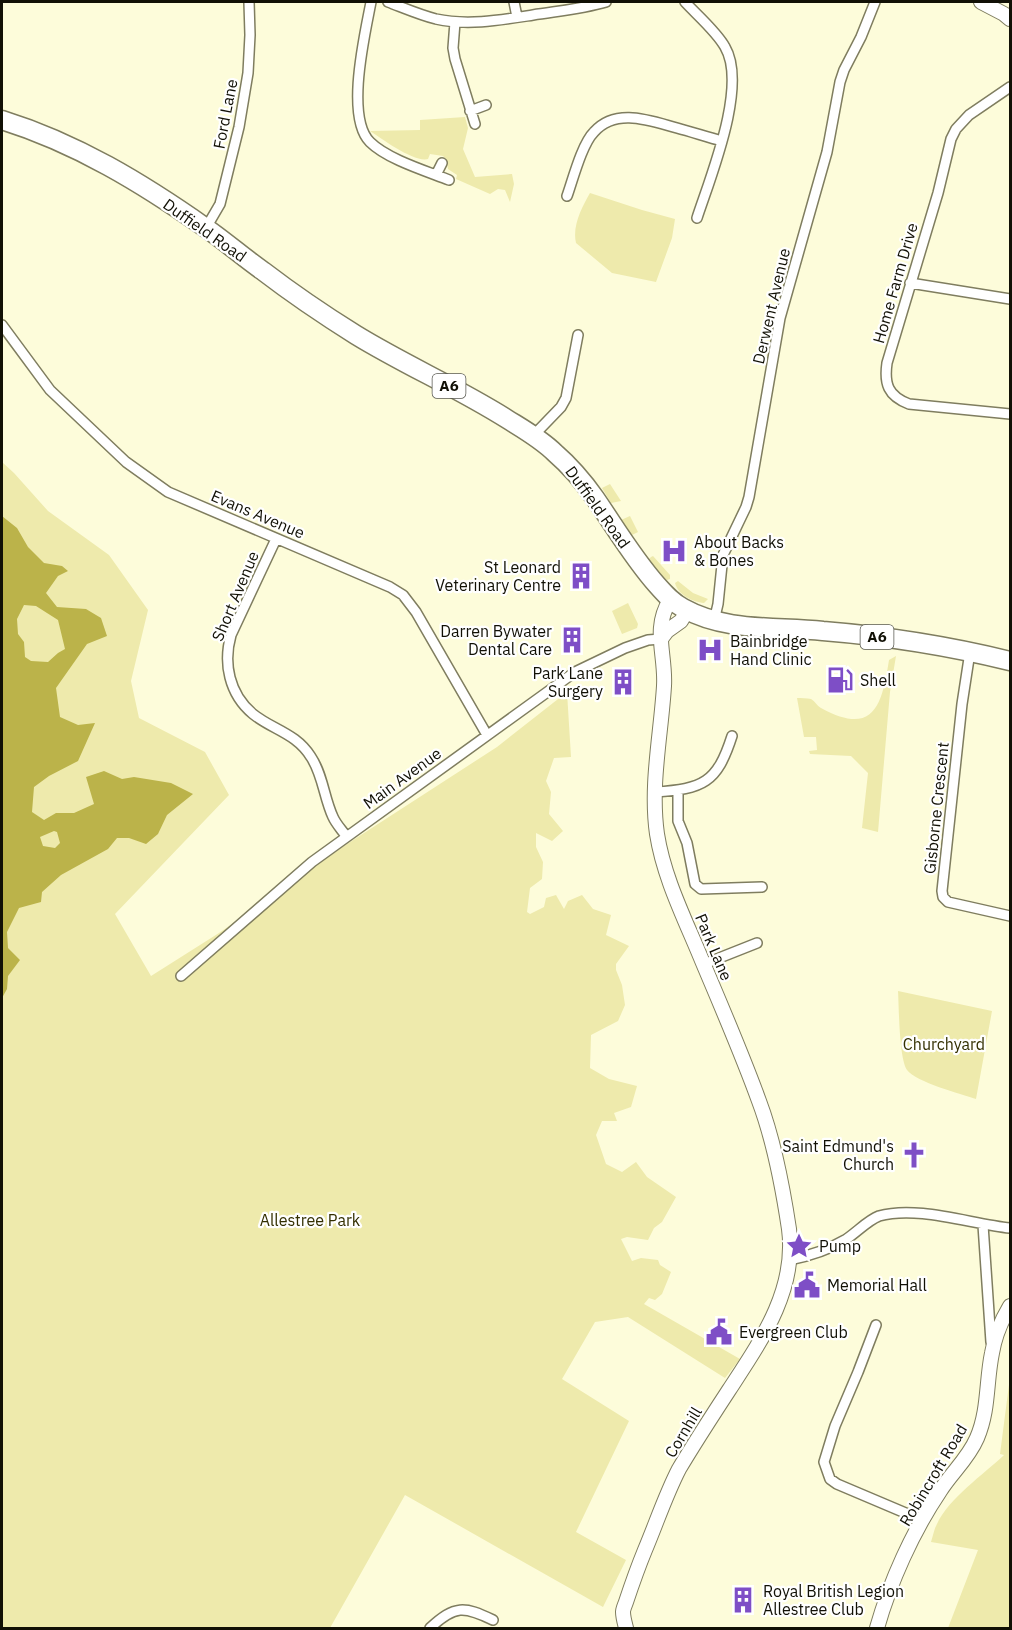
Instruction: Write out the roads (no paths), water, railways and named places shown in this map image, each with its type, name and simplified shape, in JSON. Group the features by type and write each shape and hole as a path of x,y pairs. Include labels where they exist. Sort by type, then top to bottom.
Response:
{"highway":[{"name":"Duffield Road","path":"2,120 52,138 99,160 206,228 321,313 393,357 489,408 554,451 595,498 642,568 670,600 687,611 714,621 742,626 874,637 1011,661"}],"street":[{"name":"Ford Lane","path":"206,228 220,204 239,127 248,73 249,2"},
{"path":"371,2 358,87 358,114 361,129 369,141 383,152 449,180"},
{"path":"388,2 421,15 455,22 483,22 585,8 606,2"},
{"path":"514,2 517,17"},
{"path":"685,2 726,47 732,77 731,103 722,141 697,218"},
{"name":"Derwent Avenue","path":"714,621 723,555 749,497 780,318 827,152 840,82 875,2"},
{"path":"981,2 1011,19"},
{"path":"455,22 453,48 455,59 475,124"},
{"name":"Home Farm Drive","path":"1011,87 969,115 956,129 951,139 938,193 887,363 886,384 900,401 909,404 1011,414"},
{"path":"470,111 486,105"},
{"path":"567,196 592,133 610,121 619,118 641,118 722,141"},
{"path":"436,175 442,163"},
{"path":"910,283 1011,298"},
{"name":"Evans Avenue","path":"2,325 50,390 126,462 168,492 390,587 403,595 425,626 487,735"},
{"path":"533,436 561,407 566,398 578,335"},
{"name":"Short Avenue","path":"276,538 231,635 227,652 229,677 236,694 251,712 286,733 307,751 317,768 333,817 346,836"},
{"name":"Park Lane","path":"670,600 662,618 664,678 655,792 658,836 678,904 759,1102 769,1135 787,1219 790,1241 789,1260"},
{"path":"661,639 667,631 681,621 687,611"},
{"name":"Main Avenue","path":"181,976 278,891 346,836 577,671 625,648 648,640 661,639"},
{"name":"Gisborne Crescent","path":"970,652 962,704 942,891 948,902 1011,916"},
{"path":"655,792 697,786 706,781 715,772 728,750 732,736"},
{"path":"678,790 678,821 687,843 695,884 701,889 762,887"},
{"path":"704,964 757,943"},
{"path":"789,1260 809,1256 828,1248 846,1239 878,1216 914,1213 1011,1228"},
{"name":"Robincroft Road","path":"877,1629 897,1574 922,1520 940,1489 970,1453 986,1407 992,1354 983,1225"},
{"name":"Cornhill","path":"626,1629 623,1613 630,1590 677,1473 700,1433 765,1333 783,1293 789,1260"},
{"path":"992,1354 1001,1323 1011,1306"},
{"path":"876,1325 824,1462 830,1479 837,1484 922,1520"},
{"path":"430,1629 442,1617 456,1610 472,1610 493,1620"}],"place":[{"name":"About Backs & Bones","path":"674,551"},
{"name":"St Leonard Veterinary Centre","path":"581,576"},
{"name":"Darren Bywater Dental Care","path":"572,640"},
{"name":"Bainbridge Hand Clinic","path":"710,650"},
{"name":"Shell","path":"840,680"},
{"name":"Park Lane Surgery","path":"623,682"},
{"name":"Saint Edmund's Church","path":"914,1155"},
{"name":"Pump","path":"799,1246"},
{"name":"Memorial Hall","path":"807,1285"},
{"name":"Evergreen Club","path":"719,1332"},
{"name":"Royal British Legion Allestree Club","path":"743,1600"}],"park label":[{"name":"Churchyard","path":"944,1044"},
{"name":"Allestree Park","path":"310,1220"}]}
